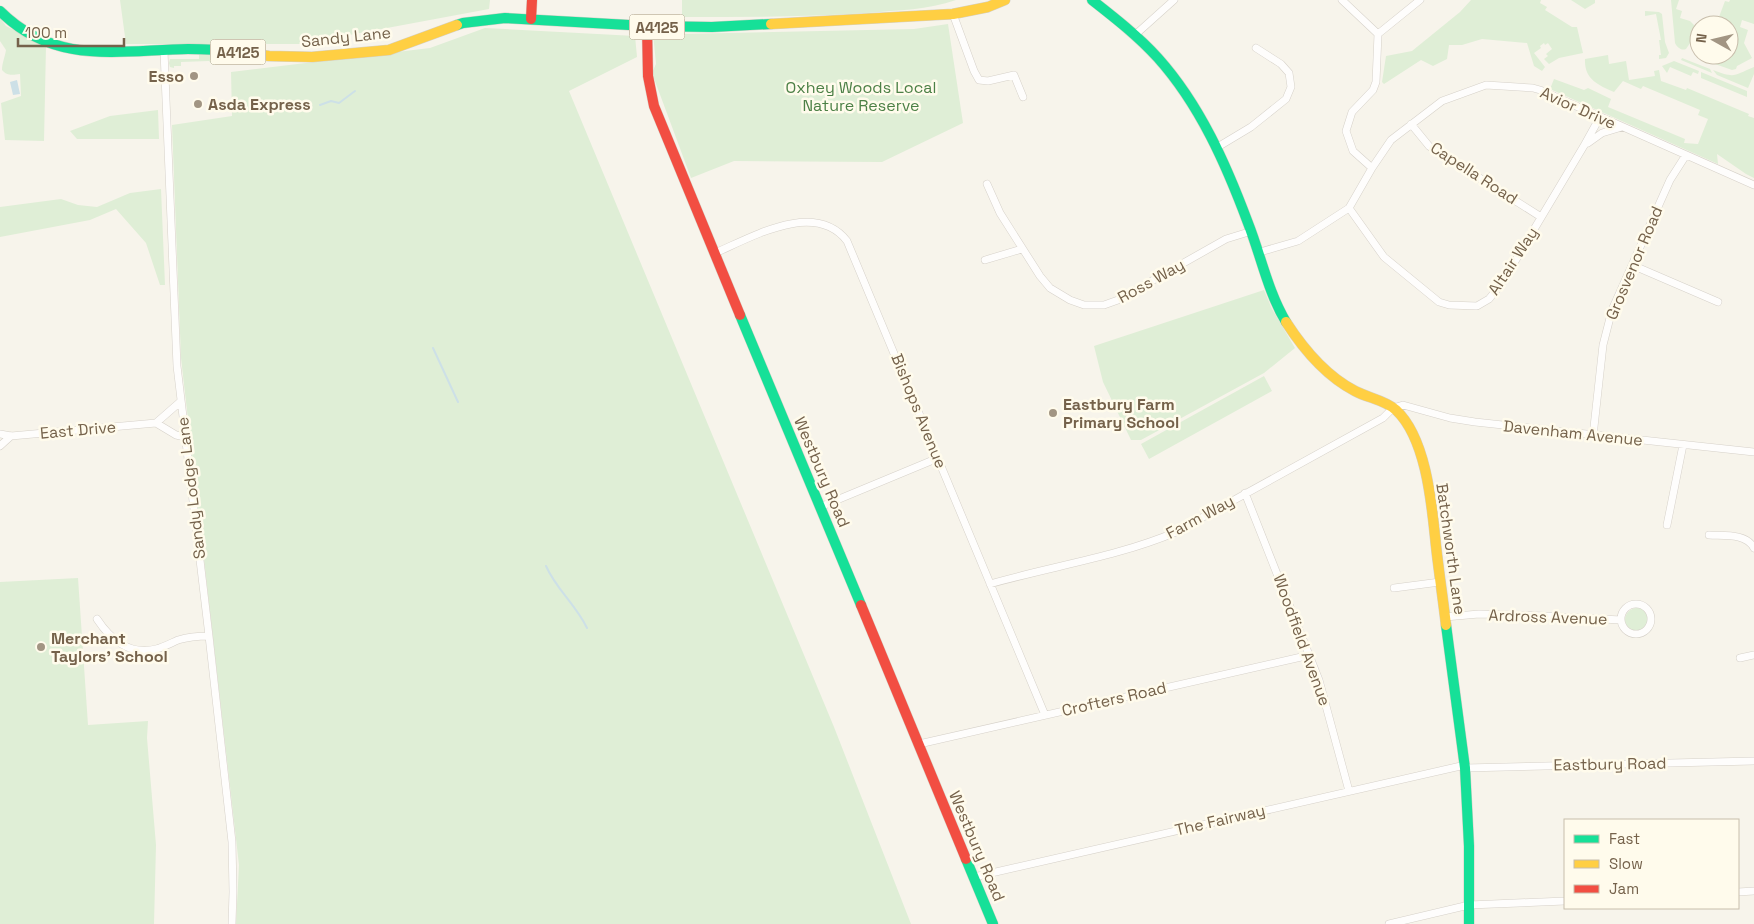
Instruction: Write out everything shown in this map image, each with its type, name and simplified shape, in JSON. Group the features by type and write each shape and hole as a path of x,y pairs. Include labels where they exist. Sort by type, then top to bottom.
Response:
{"street":[{"path":"530,19 532,0"},
{"name":"Sandy Lane","path":"164,51 189,49 269,56 312,57 389,50 463,23 505,18 579,20 647,26 712,27 953,14 988,7 1005,0"},
{"name":"Batchworth Lane","path":"1092,0 1135,35 1170,72 1185,93 1234,184 1260,252 1277,304 1284,318 1305,348 1330,374 1349,388 1394,408 1404,419 1414,436 1429,488 1434,517 1440,582 1465,767 1469,924"},
{"path":"1135,35 1174,0"},
{"path":"1342,0 1378,34"},
{"path":"1372,168 1353,151 1346,131 1352,112 1373,90 1376,82 1378,34 1420,0"},
{"name":"A4125","path":"0,10 8,20 28,34 62,47 98,53 164,51"},
{"path":"953,14 973,69 979,80 988,81 1014,75 1023,98"},
{"name":"Westbury Road","path":"647,26 646,63 648,87 654,106 993,924"},
{"path":"1216,148 1251,127 1279,106 1290,92 1291,78 1286,69 1256,48"},
{"name":"Sandy Lodge Lane","path":"164,51 177,366 232,842 232,924"},
{"name":"Avior Drive","path":"1260,252 1298,241 1349,208 1372,168 1392,140 1442,101 1486,85 1533,88 1754,185"},
{"name":"Altair Way","path":"1349,208 1380,252 1439,302 1465,307 1482,305 1496,291 1600,117"},
{"name":"Capella Road","path":"1411,124 1429,146 1541,217"},
{"path":"1585,144 1602,133 1622,128"},
{"name":"Grosvenor Road","path":"1593,436 1603,344 1612,310 1670,180 1686,155"},
{"name":"Ross Way","path":"987,184 1000,213 1045,284 1078,304 1096,305 1110,303 1126,296 1226,239 1252,231"},
{"name":"Bishops Avenue","path":"714,253 790,223 814,223 834,228 851,247 1044,715"},
{"path":"984,260 1022,249"},
{"path":"1632,265 1718,302"},
{"path":"180,402 156,423 176,435 185,437"},
{"name":"Davenham Avenue","path":"1394,408 1403,405 1450,418 1475,422 1754,452"},
{"name":"Farm Way","path":"990,584 1158,540 1176,532 1383,418 1394,408"},
{"name":"East Drive","path":"0,434 11,436 156,423"},
{"path":"0,446 11,436"},
{"path":"1667,525 1684,445"},
{"path":"820,507 938,458"},
{"name":"Woodfield Avenue","path":"1245,493 1310,655 1327,706 1349,791"},
{"path":"1709,535 1743,538 1750,542 1754,548"},
{"path":"1394,588 1440,582"},
{"name":"Ardross Avenue","path":"1632,604 1639,604 1645,607 1650,612 1652,619 1648,629 1637,634 1626,631 1621,620 1626,608 1632,604"},
{"name":"Ardross Avenue","path":"1445,617 1457,615 1498,615 1621,620"},
{"path":"97,619 116,642 138,650 154,650 190,637 209,636"},
{"name":"Crofters Road","path":"919,744 1310,655"},
{"path":"1740,658 1754,655"},
{"name":"Eastbury Road","path":"1465,767 1754,761"},
{"name":"The Fairway","path":"974,878 1349,791 1465,767"},
{"path":"1739,892 1754,891"},
{"path":"1389,924 1469,905 1564,902"}],"green space":[{"path":"120,0 490,0 489,9 301,44 126,44"},
{"path":"682,0 956,0 924,8 869,13 753,17 682,17"},
{"path":"1471,0 1541,0 1540,3 1547,7 1545,10 1572,27 1577,27 1583,53 1559,58 1549,64 1544,59 1548,56 1546,54 1552,49 1548,43 1545,45 1544,43 1534,53 1545,67 1542,71 1534,66 1527,43 1482,39 1462,45 1449,45 1447,59 1433,66 1421,60 1384,84 1382,82 1386,56 1412,51 1460,12"},
{"path":"1571,0 1595,0 1595,3 1585,9"},
{"path":"1671,0 1679,0 1676,9 1682,11 1680,18 1689,21 1689,45 1686,49 1682,49 1675,43"},
{"path":"1730,0 1754,0 1754,24 1742,20 1740,27 1748,30 1744,43 1752,58 1739,65 1739,15 1720,15 1725,1 1729,2"},
{"path":"1645,11 1662,14 1665,42 1669,53 1666,58 1659,59 1659,55 1661,55 1659,40 1661,40 1656,14 1645,16"},
{"path":"0,18 6,26 46,46 44,141 5,140 1,103 21,96 20,74 12,75 2,70 6,50 0,41"},
{"name":"Oxhey Woods Local Nature Reserve","path":"948,24 963,123 882,162 734,161 691,178 652,73 656,64 653,33 914,29"},
{"path":"485,28 635,36 637,57 569,91 834,727 911,924 236,924 239,865 181,358 172,125 232,116 231,72 430,48"},
{"path":"199,54 218,55 219,62 213,65 209,61 181,62 181,66 170,67 170,59 199,59"},
{"path":"1608,55 1609,64 1626,61 1629,80 1655,76 1654,71 1659,70 1661,81 1686,90 1687,88 1749,114 1748,116 1754,118 1754,178 1717,154 1718,164 1550,89 1554,79 1584,90 1588,88 1611,99 1608,107 1685,139 1684,143 1698,144 1708,119 1698,115 1700,110 1643,86 1641,89 1623,81 1614,92 1593,80 1587,72 1585,59"},
{"path":"1682,58 1689,61 1689,63 1681,60"},
{"path":"1674,61 1699,71 1698,74 1693,72 1691,76 1670,67 1667,73 1662,66"},
{"path":"1693,65 1700,65 1710,69 1712,73"},
{"path":"1718,65 1739,65 1736,69 1732,70"},
{"path":"1754,67 1754,74 1748,88 1717,75 1713,70 1735,75"},
{"path":"1701,72 1747,91 1747,97 1701,78"},
{"path":"158,110 159,139 77,139 70,131 110,116"},
{"path":"161,189 165,285 160,285 146,243 116,209 90,220 0,237 0,207 61,199 78,205 97,207 130,193"},
{"path":"1264,290 1272,309 1295,348 1264,373 1141,440 1131,440 1103,382 1094,346"},
{"path":"1264,376 1272,391 1149,459 1141,444"},
{"name":"Merchant Taylors' School","path":"78,578 88,725 148,721 147,738 156,845 154,924 0,924 0,582"},
{"path":"1637,608 1642,609 1648,615 1648,625 1642,631 1637,632 1632,631 1626,625 1625,620 1626,615 1632,609"}],"shaded area":[{"path":"17,80 20,94 13,95 10,82"}],"waterway":[{"path":"320,105 331,101 339,103 355,91"},
{"path":"433,348 458,402"},
{"path":"546,566 587,628"}],"traffic: fast":[{"path":"1092,0 1118,20 1150,50 1187,95 1231,179 1253,235 1269,286 1286,322"},
{"path":"0,11 21,28 43,40 65,47 113,52 188,49 238,52"},
{"path":"457,25 505,18 647,26 712,27 771,24"},
{"path":"740,315 861,605"},
{"path":"1446,625 1465,768 1469,846 1469,924"},
{"path":"966,859 993,924"}],"traffic: slow":[{"path":"771,24 953,14 988,7 1005,0"},
{"path":"238,52 269,56 312,57 389,50 457,25"},
{"path":"1286,322 1308,352 1325,370 1344,385 1365,396 1382,401 1396,410 1415,438 1430,493 1446,625"}],"traffic: jam":[{"path":"531,19 532,0"},
{"path":"647,26 648,76 654,106 740,315"},
{"path":"861,605 966,859"}],"place":[{"name":"Esso","path":"194,76"},
{"name":"Asda Express","path":"198,104"},
{"name":"Eastbury Farm Primary School","path":"1053,413"},
{"name":"Merchant Taylors' School","path":"41,647"}]}
